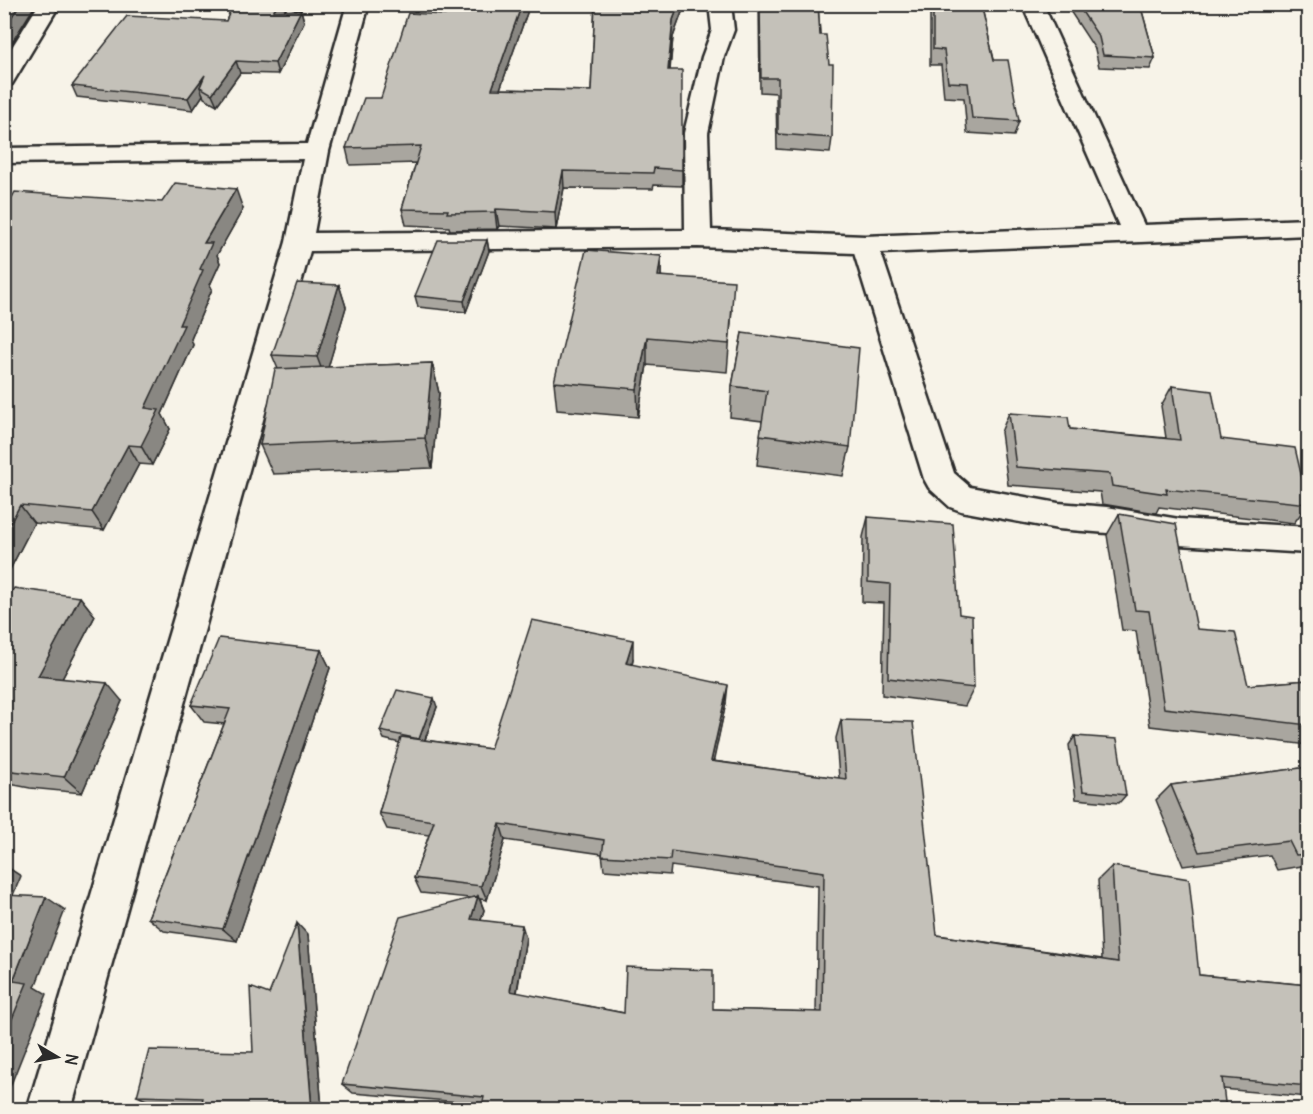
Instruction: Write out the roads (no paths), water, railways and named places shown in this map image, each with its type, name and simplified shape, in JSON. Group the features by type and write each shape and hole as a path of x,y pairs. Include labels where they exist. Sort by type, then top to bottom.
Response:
{"street":[{"path":"4,79 50,4"},
{"path":"49,1110 299,242 317,151 358,4"},
{"path":"698,238 696,134 713,57 723,30 720,4"},
{"path":"1032,4 1135,233"},
{"path":"4,156 317,151"},
{"path":"299,242 698,238 865,245 1308,227"},
{"path":"865,245 940,479 961,498 1058,516 1107,520 1179,532 1308,540"}]}
